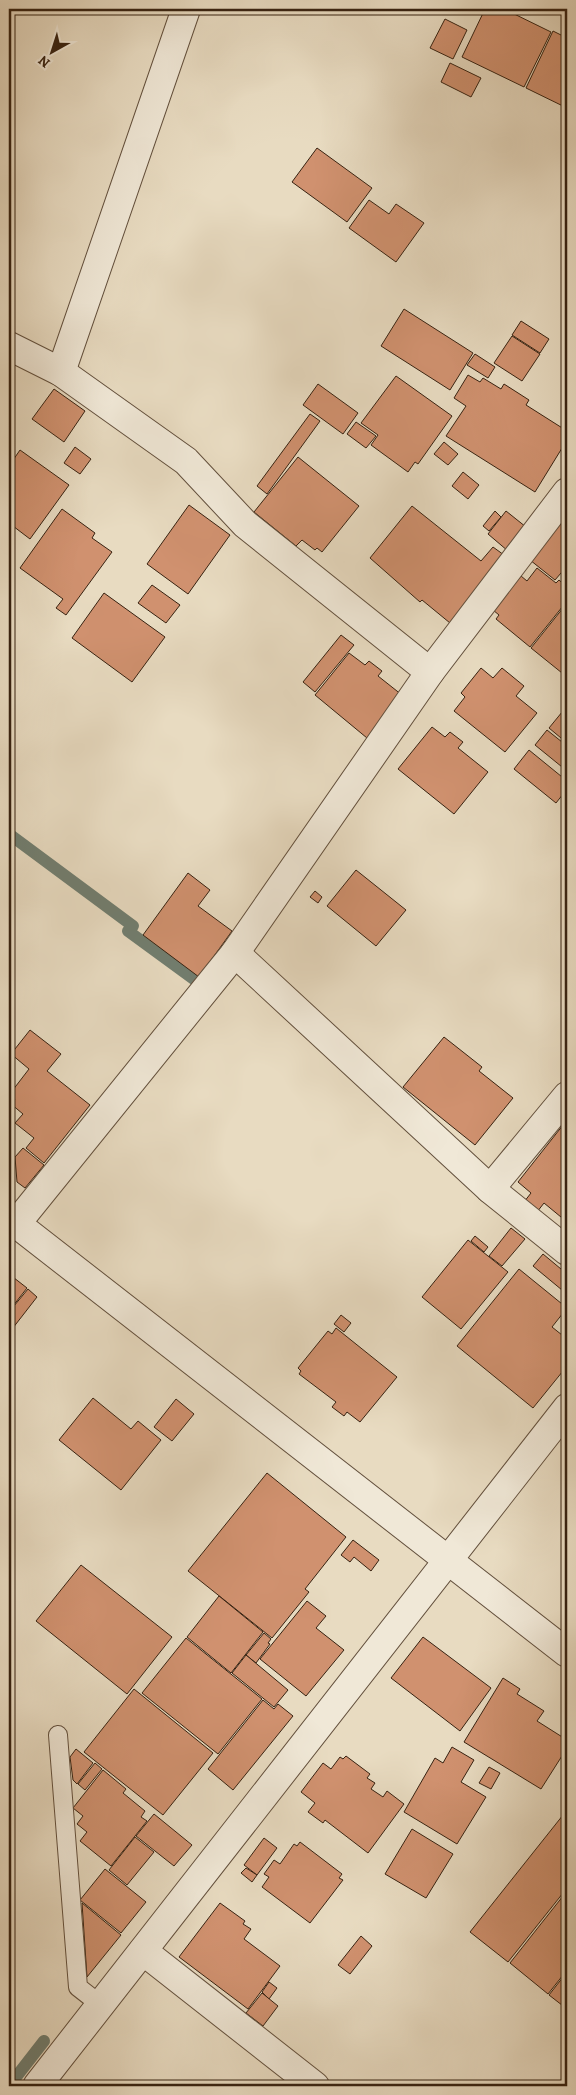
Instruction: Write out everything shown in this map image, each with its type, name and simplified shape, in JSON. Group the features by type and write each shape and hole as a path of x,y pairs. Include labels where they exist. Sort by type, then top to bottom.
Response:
{"street":[{"path":"61,372 186,9"},
{"path":"9,346 61,372 186,460 245,524 430,672"},
{"path":"567,492 430,672 236,953 12,1221 567,1653"},
{"path":"236,953 490,1189 567,1251"},
{"path":"490,1189 567,1096"},
{"path":"37,2086 567,1408"},
{"path":"143,1951 315,2086"}],"lane":[{"path":"58,1735 78,1987 101,2005"}],"building":[{"path":"485,9 504,9 551,32 524,87 462,57"},
{"path":"445,19 467,30 453,59 430,48"},
{"path":"553,31 567,38 567,108 526,88"},
{"path":"450,63 481,78 471,97 441,82"},
{"path":"317,148 372,188 347,222 292,182"},
{"path":"369,200 389,214 396,204 424,223 396,262 349,228"},
{"path":"404,309 473,353 450,390 381,346"},
{"path":"521,321 549,339 540,353 512,335"},
{"path":"512,336 540,354 522,381 494,363"},
{"path":"475,354 495,367 488,378 467,365"},
{"path":"468,375 480,382 483,378 501,389 504,384 529,400 526,405 567,431 567,440 535,492 446,436 466,406 454,398"},
{"path":"396,376 452,416 418,464 415,462 408,472 371,445 378,435 361,423"},
{"path":"318,384 358,413 343,434 303,405"},
{"path":"54,389 85,411 64,442 32,419"},
{"path":"310,414 320,421 267,494 257,486"},
{"path":"356,422 376,436 366,448 347,434"},
{"path":"444,442 458,454 448,465 434,454"},
{"path":"75,447 91,459 80,474 64,463"},
{"path":"20,450 69,485 30,539 9,523 9,466"},
{"path":"298,457 359,506 322,552 317,548 315,550 302,540 296,546 254,512"},
{"path":"463,472 479,485 468,499 452,486"},
{"path":"189,505 230,535 188,594 147,564"},
{"path":"412,506 481,561 493,547 504,555 450,623 422,600 420,602 370,558"},
{"path":"62,509 95,533 92,538 112,552 66,615 56,608 63,599 20,568"},
{"path":"495,511 501,517 489,531 483,526"},
{"path":"506,511 526,527 508,551 488,534"},
{"path":"567,515 567,566 555,580 530,560"},
{"path":"537,568 556,583 559,580 567,587 567,601 530,647 496,619 499,615 493,610 521,576 527,581"},
{"path":"152,585 180,605 166,623 138,603"},
{"path":"104,593 165,637 132,682 72,638"},
{"path":"567,603 567,677 531,648"},
{"path":"341,635 354,645 315,692 303,682"},
{"path":"349,653 365,665 369,661 382,671 378,676 402,695 367,738 315,695"},
{"path":"481,668 493,678 502,668 524,686 516,696 537,713 505,752 454,711 465,697 461,693"},
{"path":"567,706 567,743 549,728"},
{"path":"432,727 445,737 450,732 463,742 458,748 488,772 454,814 398,769"},
{"path":"547,730 567,746 567,771 535,745"},
{"path":"529,750 567,781 567,789 556,803 514,769"},
{"path":"356,870 406,910 376,946 327,906"},
{"path":"188,873 210,890 198,906 232,931 199,977 143,935"},
{"path":"315,891 322,897 318,903 310,897"},
{"path":"30,1030 61,1054 47,1071 90,1105 44,1163 26,1148 34,1138 15,1123 23,1114 11,1104 15,1099 9,1095 29,1069 11,1054"},
{"path":"444,1037 482,1067 479,1071 513,1098 475,1145 403,1087"},
{"path":"567,1120 567,1222 544,1203 537,1212 524,1202 531,1193 518,1182"},
{"path":"23,1148 44,1165 25,1188 17,1182 15,1157"},
{"path":"511,1228 525,1239 502,1266 489,1256"},
{"path":"475,1236 488,1247 484,1252 471,1241"},
{"path":"468,1240 508,1272 461,1329 422,1297"},
{"path":"543,1254 567,1274 567,1283 562,1290 533,1266"},
{"path":"519,1269 567,1308 552,1327 567,1339 567,1366 533,1408 457,1346"},
{"path":"9,1274 27,1288 9,1311"},
{"path":"28,1289 37,1297 9,1333 9,1312"},
{"path":"341,1315 351,1323 344,1332 334,1324"},
{"path":"336,1328 397,1377 360,1422 347,1412 344,1416 332,1407 336,1402 299,1374 301,1371 298,1368 328,1331 332,1334"},
{"path":"93,1398 131,1429 138,1421 161,1440 121,1490 59,1440"},
{"path":"176,1399 194,1414 172,1441 154,1427"},
{"path":"267,1473 346,1537 305,1589 309,1592 272,1638 188,1571"},
{"path":"353,1540 379,1560 371,1571 354,1557 350,1562 341,1555"},
{"path":"81,1565 172,1637 127,1694 36,1621"},
{"path":"219,1596 263,1632 231,1673 187,1637"},
{"path":"307,1601 326,1616 316,1628 344,1650 306,1696 260,1659"},
{"path":"264,1633 271,1639 268,1643 270,1644 256,1663 246,1655"},
{"path":"423,1637 491,1688 460,1731 391,1678"},
{"path":"186,1638 262,1699 218,1754 142,1693"},
{"path":"246,1655 288,1690 274,1707 232,1673"},
{"path":"503,1678 520,1689 517,1694 544,1711 537,1721 567,1740 567,1748 541,1789 464,1742"},
{"path":"134,1689 213,1753 163,1815 84,1752"},
{"path":"263,1700 274,1709 278,1704 293,1716 233,1790 208,1769"},
{"path":"452,1747 474,1760 461,1782 486,1797 457,1844 404,1812 435,1758 443,1763"},
{"path":"76,1749 93,1763 77,1784 73,1780 70,1757"},
{"path":"346,1756 370,1774 367,1778 375,1783 371,1789 383,1797 387,1791 404,1804 368,1853 325,1820 323,1823 308,1812 315,1803 301,1792 323,1763 331,1769 340,1757 343,1759"},
{"path":"95,1763 102,1769 85,1790 78,1784"},
{"path":"489,1767 500,1773 491,1789 479,1783"},
{"path":"103,1770 126,1789 123,1793 145,1811 141,1817 147,1821 111,1866 80,1841 87,1832 77,1824 83,1816 73,1808"},
{"path":"567,1810 567,1888 508,1962 470,1932"},
{"path":"154,1814 192,1845 174,1866 136,1836"},
{"path":"412,1829 453,1854 426,1898 385,1874"},
{"path":"135,1837 154,1852 127,1885 109,1870"},
{"path":"264,1838 277,1848 257,1875 244,1865"},
{"path":"300,1842 342,1874 339,1878 343,1880 310,1923 262,1887 269,1877 264,1874 274,1860 280,1864 294,1844 297,1846"},
{"path":"246,1868 257,1875 252,1882 241,1873"},
{"path":"105,1869 146,1902 121,1933 80,1900"},
{"path":"567,1891 567,1970 548,1994 510,1963"},
{"path":"82,1903 121,1935 87,1977"},
{"path":"220,1903 245,1921 243,1924 251,1929 244,1939 280,1966 248,2009 179,1957"},
{"path":"361,1936 372,1946 350,1974 338,1965"},
{"path":"567,1972 567,2009 549,1995"},
{"path":"269,1982 277,1988 269,1999 262,1992"},
{"path":"262,1993 278,2006 263,2026 246,2013"}],"waterway":[{"path":"9,834 133,926 128,931 195,980"},
{"path":"9,2086 44,2041"}]}
